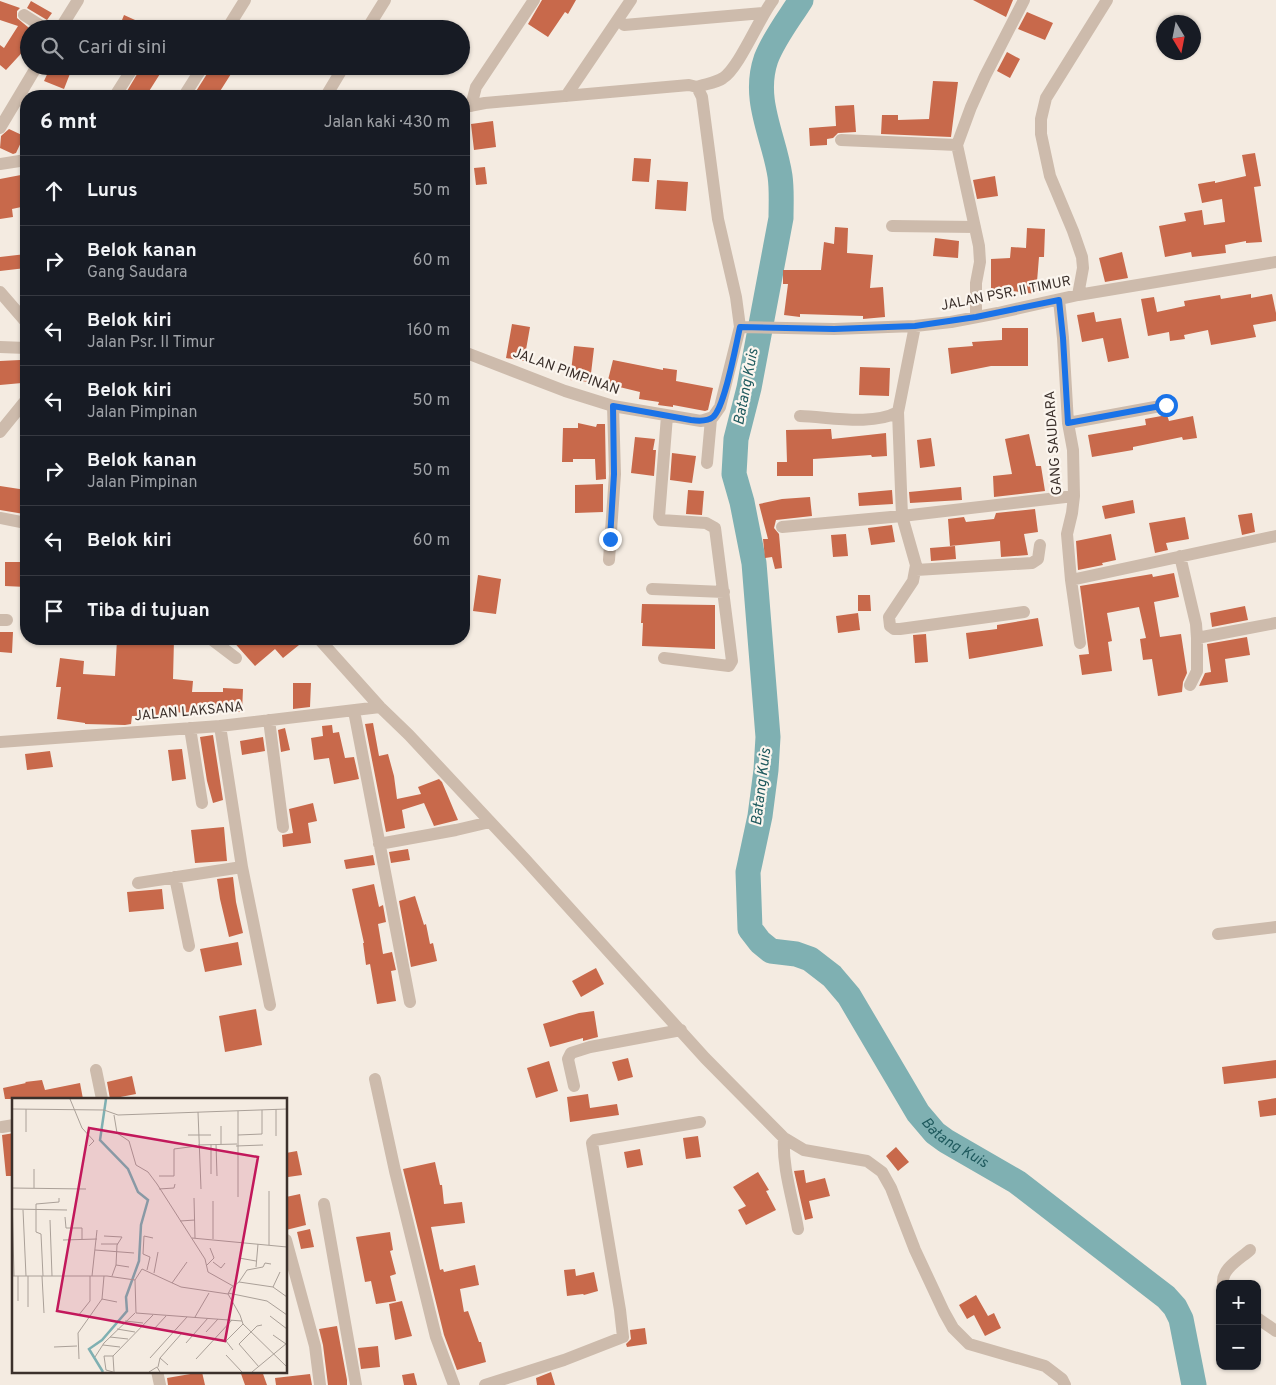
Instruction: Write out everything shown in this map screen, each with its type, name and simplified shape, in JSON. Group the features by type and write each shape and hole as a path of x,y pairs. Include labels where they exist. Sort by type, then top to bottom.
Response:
{"street":[{"path":"66,20 78,0"},
{"path":"233,20 245,0"},
{"path":"373,20 385,0"},
{"path":"470,100 476,87 534,0"},
{"path":"566,96 631,0"},
{"path":"470,106 689,85 697,87 723,78 736,63 763,13 773,0"},
{"path":"976,317 976,284 980,254 958,145 971,107 985,76 1024,0"},
{"path":"1078,296 1082,256 1050,176 1041,134 1041,119 1046,98 1107,0"},
{"path":"624,25 763,13"},
{"path":"24,15 32,20"},
{"path":"23,90 32,75"},
{"path":"119,90 128,75"},
{"path":"188,90 197,75"},
{"path":"330,90 339,75"},
{"path":"697,87 702,97 718,219 743,327 722,399 716,414 711,419 706,463"},
{"path":"0,128 20,94"},
{"path":"841,140 958,145"},
{"path":"0,164 20,161"},
{"path":"892,226 975,226"},
{"name":"JALAN PSR. II TIMUR","path":"743,327 834,329 915,326 976,317 1078,296 1276,262"},
{"path":"0,292 20,315"},
{"name":"GANG SAUDARA","path":"1059,300 1068,423 1073,450 1074,496 1067,534 1071,580 1080,642"},
{"path":"915,326 898,412 902,516 916,570 913,581 889,617 890,626 900,630 1024,612"},
{"path":"0,347 20,348"},
{"name":"JALAN PIMPINAN","path":"470,357 613,406 701,421 711,419"},
{"path":"1068,423 1166,405"},
{"path":"609,560 614,474 613,406"},
{"path":"800,416 869,420 884,418 898,412"},
{"path":"0,432 20,416"},
{"path":"664,658 729,666 732,661 718,542 714,527 706,523 662,520 659,518 666,416"},
{"path":"782,527 902,516 1074,496"},
{"path":"0,518 20,522"},
{"path":"1071,580 1276,536"},
{"path":"916,570 1032,563 1038,559 1040,545"},
{"path":"1180,556 1197,638 1197,671 1190,686"},
{"path":"652,589 724,592"},
{"path":"1197,638 1276,623"},
{"path":"219,645 236,658"},
{"path":"324,645 380,707 409,735 490,822 705,1058 784,1138 804,1150 867,1161 882,1172 891,1188 915,1250 944,1312 961,1337 969,1344 1045,1366 1062,1379 1065,1385"},
{"name":"JALAN LAKSANA","path":"0,742 220,726 380,707"},
{"path":"354,711 410,1002"},
{"path":"269,720 283,827"},
{"path":"220,726 242,867 270,1005"},
{"path":"190,728 202,803"},
{"path":"379,844 490,822"},
{"path":"138,883 242,867"},
{"path":"175,878 189,946"},
{"path":"1218,934 1276,927"},
{"path":"574,1086 568,1059 571,1053 590,1047 681,1030"},
{"path":"96,1070 102,1098"},
{"path":"376,1080 436,1337 454,1385"},
{"path":"485,1385 564,1360 623,1337 592,1143 595,1140 700,1122"},
{"path":"784,1138 786,1162 798,1229"},
{"path":"324,1204 356,1385"},
{"path":"288,1247 315,1346 320,1385"},
{"path":"1222,1280 1226,1271 1250,1250"},
{"path":"1261,1321 1276,1330"},
{"path":"157,1372 160,1385"}],"building":[{"path":"542,0 576,0 568,14 565,12 548,37 528,24"},
{"path":"973,0 1013,0 1006,17"},
{"path":"0,1 20,8 17,11 17,18 20,20 20,55 6,70 0,65 0,45 4,48 18,26 0,20"},
{"path":"31,1 52,13 47,20 27,8"},
{"path":"1027,12 1053,23 1045,40 1018,29"},
{"path":"124,15 135,20 122,20"},
{"path":"1007,52 1020,59 1010,78 997,71"},
{"path":"47,75 69,75 64,89 44,81"},
{"path":"137,75 159,75 150,90 128,90"},
{"path":"206,75 230,75 221,90 197,90"},
{"path":"933,81 958,82 951,137 881,134 882,115 898,115 898,120 929,119"},
{"path":"854,105 856,132 838,133 833,138 827,139 827,145 810,146 809,128 836,126 835,106"},
{"path":"493,121 496,147 474,150 471,124"},
{"path":"9,129 20,134 20,144 16,153 13,154 0,148 1,136"},
{"path":"1255,153 1261,186 1254,187 1262,242 1246,243 1246,241 1225,245 1226,253 1192,257 1191,252 1165,257 1159,226 1186,221 1184,213 1202,210 1204,225 1225,222 1222,199 1202,203 1198,184 1215,181 1215,183 1246,176 1242,155"},
{"path":"634,158 651,159 649,182 632,181"},
{"path":"485,167 487,184 476,185 474,168"},
{"path":"20,175 20,207 12,209 13,217 0,219 0,179"},
{"path":"995,176 998,196 977,199 973,180"},
{"path":"657,180 688,182 686,211 655,209"},
{"path":"835,227 848,228 847,253 873,255 870,288 883,287 885,317 863,319 863,316 800,314 800,317 784,315 788,284 783,284 783,270 821,270 824,242 834,244"},
{"path":"1027,228 1045,229 1044,257 1039,257 1036,294 1013,291 991,292 991,259 1010,258 1011,247 1026,248"},
{"path":"935,238 959,241 958,258 933,256"},
{"path":"1122,252 1128,278 1105,282 1099,258"},
{"path":"20,255 20,269 0,271 0,257"},
{"path":"1251,294 1251,298 1272,294 1276,313 1276,321 1253,325 1256,337 1211,345 1208,330 1184,335 1185,339 1170,341 1169,332 1148,336 1141,299 1154,297 1157,312 1185,306 1184,301 1220,295 1221,299"},
{"path":"1094,312 1096,322 1121,318 1129,358 1108,362 1103,338 1082,342 1077,315"},
{"path":"512,324 530,327 524,361 506,358"},
{"path":"1002,328 1028,328 1028,366 991,366 951,374 948,348 973,346 972,342 1002,340"},
{"path":"574,346 594,348 590,382 570,380"},
{"path":"20,360 20,383 0,385 0,361"},
{"path":"613,360 663,370 663,368 677,370 676,381 713,388 708,410 658,405 659,402 639,399 640,392 607,384"},
{"path":"860,367 890,368 889,396 859,395"},
{"path":"1167,415 1169,421 1193,416 1197,438 1183,440 1182,437 1133,447 1133,450 1092,457 1088,435 1146,425 1145,419"},
{"path":"578,423 596,427 597,424 605,424 606,479 596,480 595,459 573,459 573,462 562,462 563,428 578,428"},
{"path":"831,429 832,439 886,433 887,456 872,457 871,455 813,459 813,476 777,476 777,462 787,462 786,430"},
{"path":"1029,434 1036,466 1041,466 1045,491 994,497 993,476 1012,474 1005,439"},
{"path":"635,437 655,439 653,450 656,450 654,476 631,473"},
{"path":"931,438 935,466 920,468 917,440"},
{"path":"672,453 696,456 692,483 670,480"},
{"path":"603,484 603,512 575,513 575,485"},
{"path":"0,486 20,489 20,513 0,510"},
{"path":"961,487 962,500 910,503 909,492"},
{"path":"688,490 704,491 702,515 686,514"},
{"path":"892,490 893,504 859,506 858,493"},
{"path":"810,497 812,516 776,520 774,528 779,534 782,568 775,569 772,557 765,558 763,539 768,539 759,504 782,499"},
{"path":"1133,500 1135,513 1105,519 1102,506"},
{"path":"1035,509 1038,532 1024,534 1028,555 1001,557 1000,541 950,546 948,519 964,517 966,522 994,519 996,513"},
{"path":"1252,513 1255,532 1242,535 1238,515"},
{"path":"1185,517 1189,539 1166,543 1168,550 1155,553 1149,523"},
{"path":"892,525 895,542 871,545 868,528"},
{"path":"846,534 848,556 833,557 831,535"},
{"path":"1111,534 1116,560 1102,563 1103,565 1078,570 1076,541"},
{"path":"955,546 956,559 931,561 930,548"},
{"path":"5,562 20,562 20,587 5,586"},
{"path":"1174,573 1179,597 1154,602 1160,637 1181,634 1187,673 1183,682 1182,692 1158,696 1152,659 1143,660 1140,639 1146,638 1139,607 1107,613 1112,641 1108,642 1112,671 1082,675 1079,655 1089,654 1080,586 1152,574 1153,577"},
{"path":"478,575 501,579 496,614 473,611"},
{"path":"858,595 870,595 871,611 858,611"},
{"path":"642,604 715,605 715,649 642,646"},
{"path":"1245,606 1248,620 1212,627 1210,613"},
{"path":"858,613 860,630 838,633 836,616"},
{"path":"1038,618 1043,646 969,659 966,633 997,629 997,625"},
{"path":"0,632 13,632 12,653 0,652"},
{"path":"926,634 928,662 915,663 913,635"},
{"path":"1247,637 1250,655 1225,659 1228,682 1199,686 1205,673 1211,672 1207,644"},
{"path":"117,645 174,645 173,679 193,681 192,692 223,692 223,688 243,689 242,712 218,711 218,714 168,712 168,716 132,716 131,724 125,725 85,724 57,719 61,687 56,687 60,658 84,661 83,674 115,676"},
{"path":"236,645 299,645 283,658 275,649 255,666"},
{"path":"293,683 311,683 310,707 293,709"},
{"path":"373,723 379,756 388,754 394,776 397,799 421,794 418,787 439,779 458,820 434,826 424,803 402,810 405,828 386,832 365,724"},
{"path":"332,725 333,733 339,732 345,758 354,757 359,779 334,784 329,758 314,760 311,738 323,736 322,726"},
{"path":"285,728 290,750 281,752 278,730"},
{"path":"213,735 223,800 213,803 207,781 200,737"},
{"path":"263,737 265,751 242,755 240,741"},
{"path":"182,749 186,779 172,781 168,750"},
{"path":"50,751 53,767 27,770 25,754"},
{"path":"313,803 317,821 308,823 311,843 283,847 282,835 293,833 289,809"},
{"path":"224,827 227,861 195,863 191,830"},
{"path":"408,849 410,860 391,863 389,852"},
{"path":"373,855 375,865 346,869 344,860"},
{"path":"233,877 243,933 229,937 217,879"},
{"path":"374,884 379,907 383,905 386,922 378,924 383,954 392,952 396,970 391,971 396,1001 377,1004 370,964 366,965 364,943 352,889"},
{"path":"162,889 164,909 129,912 127,892"},
{"path":"415,896 424,925 426,924 430,944 433,943 437,961 411,967 399,901"},
{"path":"238,942 242,965 205,972 200,949"},
{"path":"596,968 604,984 581,997 572,981"},
{"path":"256,1009 262,1045 225,1052 219,1016"},
{"path":"594,1011 598,1037 583,1041 583,1038 550,1047 543,1024 579,1013"},
{"path":"628,1058 633,1077 618,1081 612,1062"},
{"path":"1276,1060 1276,1078 1224,1084 1222,1067"},
{"path":"549,1061 558,1091 536,1098 527,1068"},
{"path":"132,1076 136,1094 110,1098 107,1082"},
{"path":"42,1080 45,1090 80,1083 83,1098 5,1099 3,1088"},
{"path":"588,1094 590,1108 617,1104 619,1115 570,1122 567,1097"},
{"path":"1276,1098 1276,1115 1260,1117 1258,1101"},
{"path":"12,1133 12,1176 6,1176 2,1135"},
{"path":"698,1136 701,1157 686,1159 683,1138"},
{"path":"896,1147 909,1162 898,1171 886,1156"},
{"path":"640,1149 643,1165 627,1168 624,1152"},
{"path":"297,1151 302,1175 288,1177 288,1153"},
{"path":"435,1162 440,1185 442,1185 444,1204 462,1202 465,1223 431,1227 440,1270 443,1269 444,1272 475,1265 479,1285 460,1289 464,1312 468,1311 479,1342 481,1342 486,1362 457,1370 444,1335 403,1169"},
{"path":"804,1170 806,1183 825,1178 830,1196 809,1201 813,1218 805,1220 794,1171"},
{"path":"758,1172 769,1190 766,1191 776,1210 746,1225 738,1210 746,1206 733,1187"},
{"path":"300,1194 306,1225 288,1230 288,1197"},
{"path":"310,1229 314,1247 301,1249 297,1232"},
{"path":"390,1232 393,1250 390,1251 396,1274 390,1276 396,1301 376,1304 371,1281 365,1282 356,1237"},
{"path":"575,1269 576,1276 594,1272 598,1291 584,1295 567,1296 564,1270"},
{"path":"976,1295 988,1316 994,1313 1001,1328 985,1336 974,1315 967,1319 959,1305"},
{"path":"402,1301 412,1336 395,1340 389,1304"},
{"path":"337,1326 347,1385 328,1385 319,1329"},
{"path":"645,1328 647,1344 627,1347 626,1344 631,1339 630,1330"},
{"path":"378,1346 380,1367 361,1369 358,1348"},
{"path":"202,1372 205,1385 168,1385 167,1378"},
{"path":"240,1372 262,1372 267,1385 245,1385"},
{"path":"551,1372 555,1385 537,1385 536,1378"},
{"path":"414,1373 417,1385 404,1385 402,1375"},
{"path":"310,1374 312,1385 276,1385 275,1378"}],"waterway":[{"name":"Batang Kuis","path":"801,0 773,44 762,74 761,89 763,103 780,176 781,218 749,388 736,439 734,474 742,502 754,563 768,737 760,816 748,872 750,929 760,942 771,951 796,954 810,959 832,976 849,996 918,1113 935,1133 1017,1182 1166,1297 1175,1307 1181,1319 1194,1385"}],"route":[{"path":"610,539 614,474 613,406 691,420 711,419 720,407 740,327 834,329 915,326 951,322 1059,300 1068,423 1166,405"}]}
